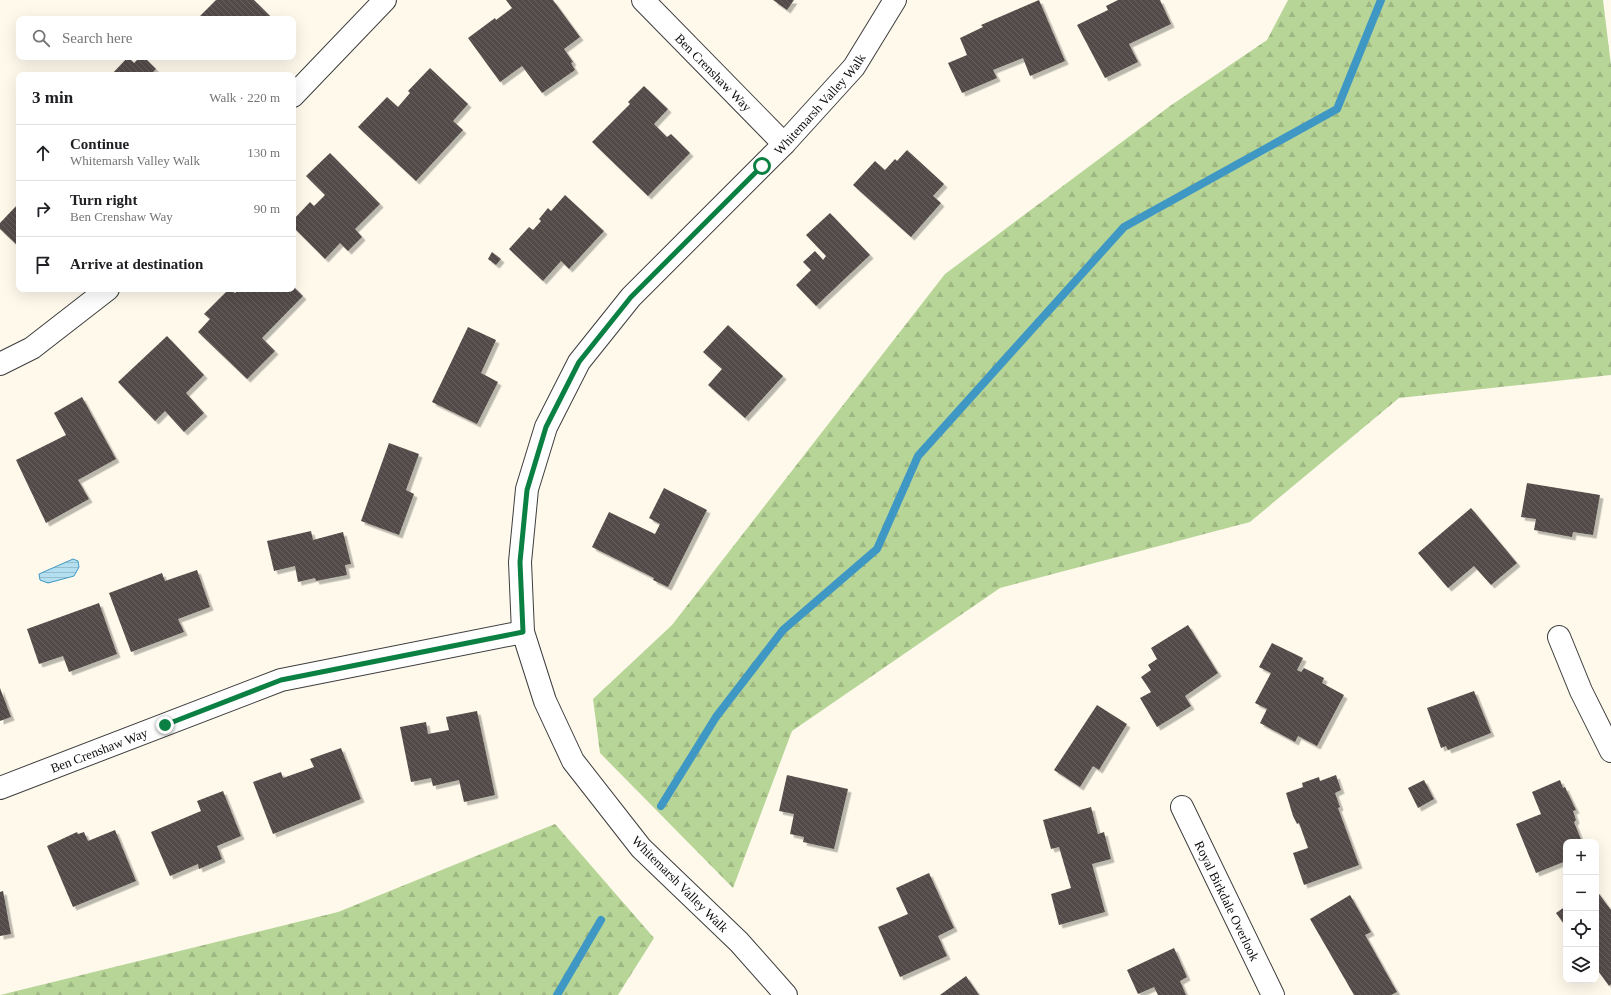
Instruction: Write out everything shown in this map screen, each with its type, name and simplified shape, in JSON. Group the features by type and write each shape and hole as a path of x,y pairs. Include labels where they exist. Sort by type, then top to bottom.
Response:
{"street":[{"path":"296,93 385,0"},
{"name":"Ben Crenshaw Way","path":"642,0 784,144"},
{"name":"Whitemarsh Valley Walk","path":"786,995 739,942 641,848 573,761 545,701 523,632 520,562 527,490 546,427 579,362 631,297 784,144 854,67 895,0"},
{"path":"0,364 32,348 104,292"},
{"name":"Ben Crenshaw Way","path":"0,788 281,680 523,632"},
{"path":"1559,637 1581,691 1611,751"},
{"name":"Royal Birkdale Overlook","path":"1182,807 1273,995"}],"green space":[{"path":"1288,0 1603,0 1611,65 1611,375 1399,398 1250,522 1000,588 792,731 733,888 600,753 593,699 672,625 945,274 1170,106 1267,40"},
{"path":"555,824 654,938 618,995 0,995 338,912"}],"water":[{"path":"73,559 78,561 79,567 74,576 48,583 40,580 39,574"}],"building":[{"path":"216,0 254,0 270,16 200,16"},
{"path":"506,0 553,0 580,37 564,49 573,62 571,63 575,70 542,93 522,66 500,82 468,38 495,18 496,20 512,8"},
{"path":"773,0 794,0 787,10"},
{"path":"1039,0 1065,61 1030,76 1023,58 993,70 997,78 962,93 948,63 967,55 960,38 983,27 981,25"},
{"path":"1118,0 1160,0 1171,24 1129,44 1138,62 1105,78 1077,25 1108,10 1106,6"},
{"path":"125,60 131,60 134,63 137,60 147,60 156,69 153,72 114,72"},
{"path":"430,68 468,104 453,121 463,130 416,181 358,127 387,97 398,107 410,93 408,91"},
{"path":"644,86 668,109 654,124 667,137 671,134 690,153 648,196 592,142 630,104 628,102"},
{"path":"907,150 944,184 933,196 941,203 911,237 853,185 875,161 885,170 895,159 897,161"},
{"path":"330,153 380,204 355,229 362,237 348,251 340,243 325,259 296,230 296,217 310,202 314,206 325,195 306,176"},
{"path":"565,195 604,231 569,269 561,261 543,281 509,249 529,227 533,230 541,221 539,219 548,208 551,211"},
{"path":"16,206 16,244 0,229 0,223"},
{"path":"830,213 870,255 816,306 796,285 811,270 803,262 815,251 823,260 826,256 806,235"},
{"path":"492,252 501,259 496,265 488,259"},
{"path":"296,289 303,296 262,338 275,351 247,379 198,332 210,319 204,314 226,292 296,292"},
{"path":"728,325 783,376 745,418 708,385 722,369 703,352"},
{"path":"468,327 496,340 481,373 498,382 477,424 432,402"},
{"path":"167,336 204,375 186,393 204,413 184,432 165,411 155,421 118,382"},
{"path":"82,397 116,459 78,480 89,499 46,523 16,460 66,435 54,413"},
{"path":"389,443 419,454 406,490 414,494 399,535 361,521"},
{"path":"1527,483 1600,495 1593,535 1573,532 1572,537 1534,530 1536,519 1521,517"},
{"path":"664,488 707,510 668,587 653,580 654,578 592,547 609,512 655,534 660,524 649,518"},
{"path":"1471,508 1517,563 1491,585 1474,566 1448,588 1418,553"},
{"path":"311,531 313,540 343,532 351,564 345,565 347,575 316,581 315,578 298,582 295,566 274,571 267,541"},
{"path":"197,570 210,607 178,619 184,632 131,652 109,593 162,573 165,581"},
{"path":"99,603 117,654 69,672 63,656 39,664 27,629"},
{"path":"1188,625 1218,673 1185,696 1191,706 1157,727 1140,698 1151,692 1141,677 1151,670 1148,665 1157,659 1151,648"},
{"path":"1272,643 1303,658 1297,670 1301,672 1304,668 1324,678 1322,683 1344,695 1317,746 1298,736 1295,742 1260,723 1267,709 1255,703 1271,673 1259,667"},
{"path":"0,688 11,717 0,721"},
{"path":"1474,691 1491,733 1448,750 1446,746 1441,748 1427,708"},
{"path":"1097,705 1127,724 1099,770 1093,766 1080,787 1054,770"},
{"path":"477,711 495,795 464,802 459,780 433,786 431,778 411,782 400,727 426,722 428,734 449,730 446,717"},
{"path":"341,748 361,799 273,834 253,782 281,772 283,778 314,767 310,759"},
{"path":"787,775 848,789 834,849 803,842 804,837 790,834 794,814 779,811"},
{"path":"1336,775 1341,790 1335,793 1340,807 1338,808 1359,865 1304,885 1293,853 1308,848 1299,823 1297,824 1293,816 1286,793 1303,787 1302,783 1319,777 1320,781"},
{"path":"1424,780 1434,799 1418,808 1408,788"},
{"path":"1560,780 1576,810 1573,811 1576,820 1574,822 1581,839 1563,839 1563,862 1536,873 1516,824 1541,814 1532,792"},
{"path":"223,791 241,836 217,846 222,859 199,869 198,864 170,876 151,832 201,811 197,801"},
{"path":"1091,807 1098,834 1104,832 1111,859 1092,864 1105,912 1059,925 1051,894 1071,888 1059,847 1051,849 1043,820"},
{"path":"115,830 136,881 73,907 47,846 77,832 78,834 84,832 88,841"},
{"path":"929,873 954,928 938,936 947,956 900,977 878,927 908,914 896,888"},
{"path":"3,891 11,934 0,936 0,892"},
{"path":"1599,894 1611,910 1611,984 1609,986 1599,972"},
{"path":"1350,895 1371,932 1365,935 1397,992 1391,995 1354,995 1310,919"},
{"path":"1563,908 1563,923 1556,913"},
{"path":"1174,948 1187,977 1180,981 1186,995 1158,995 1154,987 1138,994 1127,970"},
{"path":"966,976 979,995 940,995"}],"waterway":[{"path":"661,806 716,717 783,630 877,549 918,456 1124,227 1337,109 1381,0"},
{"path":"557,995 601,920"}],"route":[{"path":"165,725 281,680 523,632 520,562 527,490 546,427 579,362 631,297 762,166"}]}
